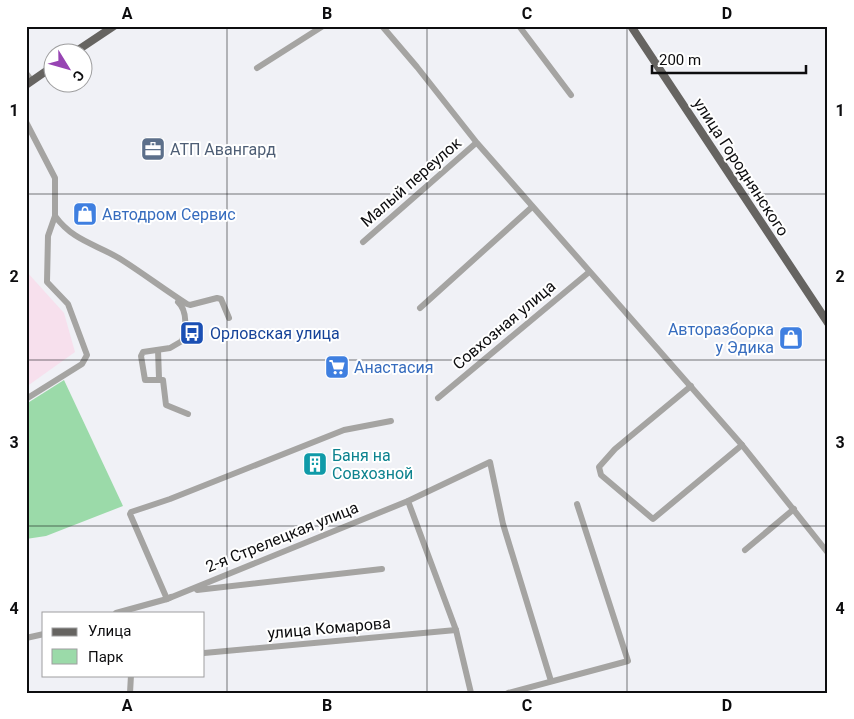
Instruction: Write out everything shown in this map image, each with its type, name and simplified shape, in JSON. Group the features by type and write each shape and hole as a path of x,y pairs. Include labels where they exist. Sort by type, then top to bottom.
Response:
{"main road":[{"path":"90,42 114,26"},
{"name":"улица Городнянского","path":"631,26 828,324"},
{"path":"29,83 42,74"}],"street":[{"path":"257,68 323,26"},
{"path":"382,26 417,67 476,143 588,273 742,445 828,553"},
{"path":"518,26 571,95"},
{"path":"26,73 29,83"},
{"path":"26,122 55,178 55,216 48,236 47,282 68,304 86,354 82,364 26,399"},
{"name":"Малый переулок","path":"363,242 476,143"},
{"path":"420,308 532,207"},
{"path":"55,216 73,236 121,259 190,305"},
{"name":"Совхозная улица","path":"438,398 588,273"},
{"path":"173,295 184,311 185,329 182,342 170,348 145,352 141,356 145,380 159,378 164,382 166,405 188,414"},
{"path":"184,311 190,305 220,298 224,302 229,318"},
{"path":"158,350 159,378"},
{"path":"691,386 615,449 599,467 601,475 653,519 742,445"},
{"path":"167,598 130,514 131,512 170,499 344,430 391,421"},
{"name":"2-я Стрелецкая улица","path":"131,611 408,501 490,462 503,524 551,681"},
{"path":"408,501 456,630 471,693"},
{"path":"508,693 628,661 577,504"},
{"path":"745,550 794,509"},
{"name":"2-я Стрелецкая улица","path":"167,598 207,587 382,569"},
{"name":"улица Комарова","path":"205,653 456,630"},
{"path":"26,638 42,634"},
{"path":"130,693 131,676"}],"shaded area":[{"path":"26,271 64,313 75,352 26,387"}],"green space":[{"path":"64,380 123,506 46,536 26,539 26,404"}],"place":[{"name":"АТП Авангард","path":"153,149"},
{"name":"Автодром Сервис","path":"85,214"},
{"name":"Орловская улица","path":"192,333"},
{"name":"Авторазборка у Эдика","path":"791,338"},
{"name":"Анастасия","path":"337,367"},
{"name":"Баня на Совхозной","path":"315,464"}]}
